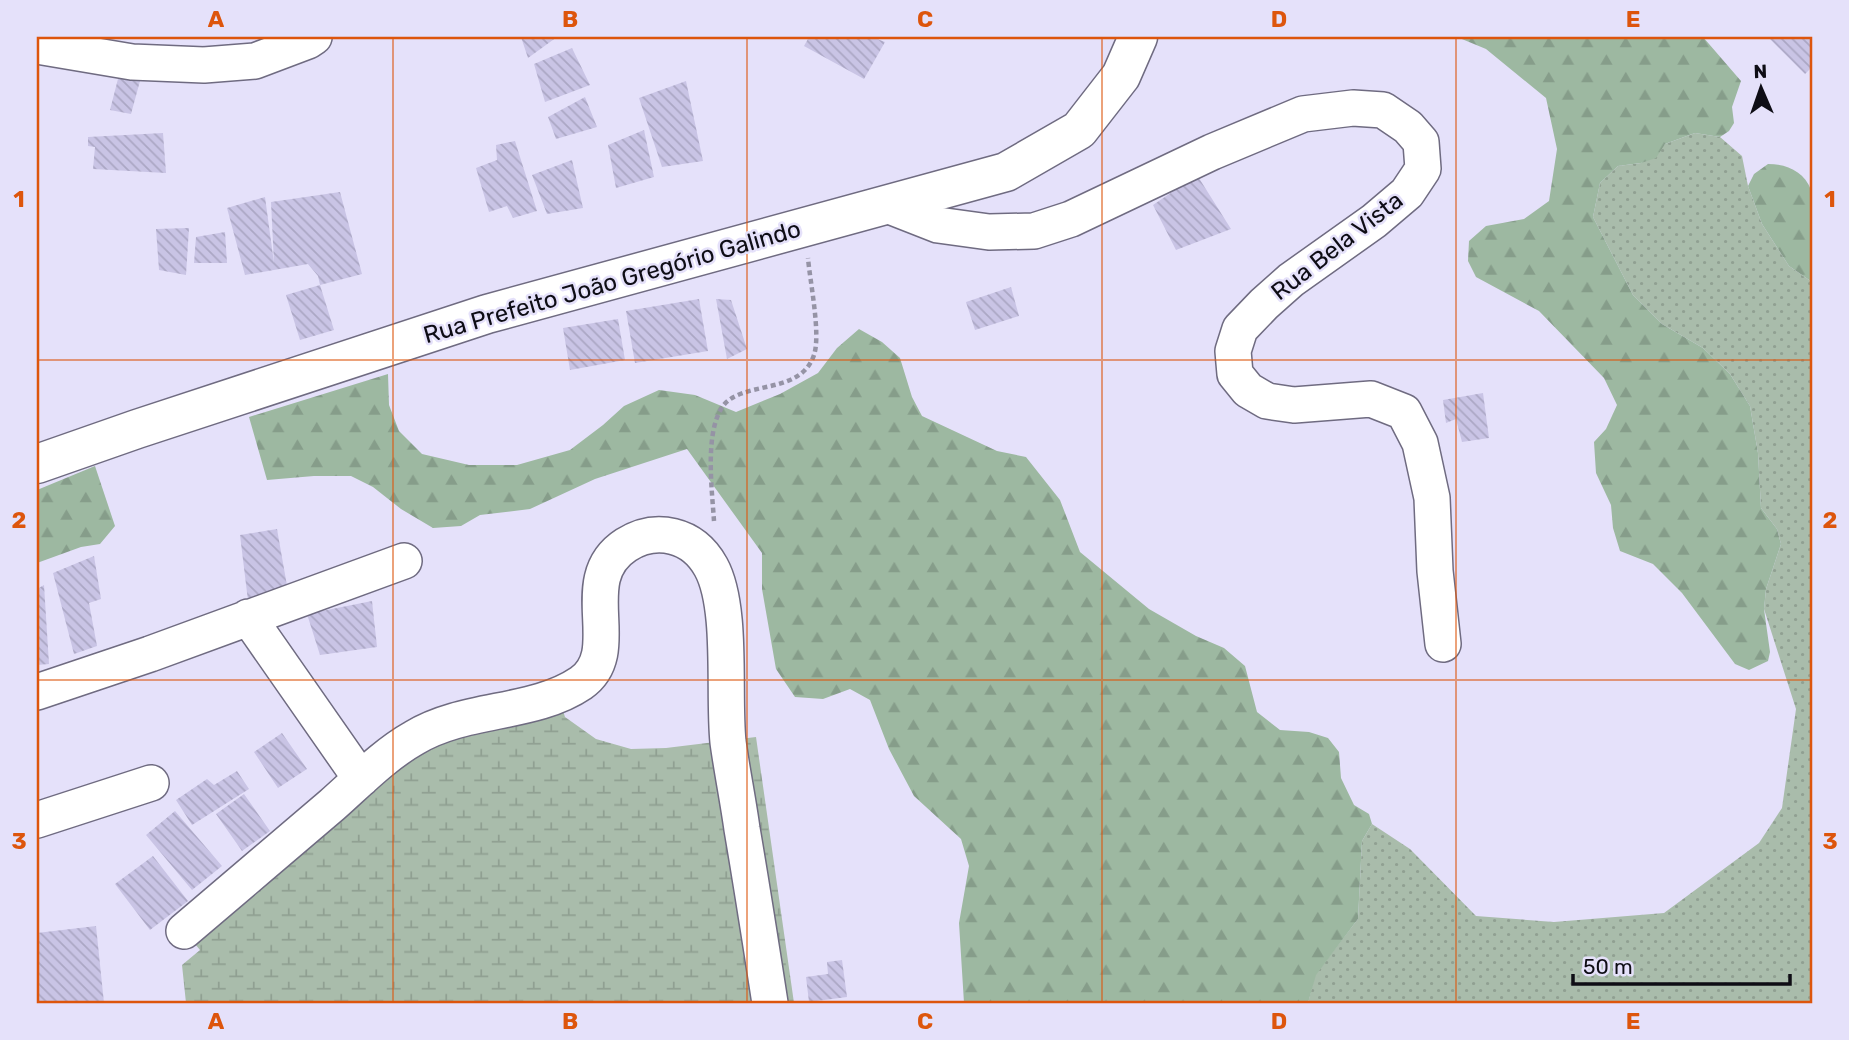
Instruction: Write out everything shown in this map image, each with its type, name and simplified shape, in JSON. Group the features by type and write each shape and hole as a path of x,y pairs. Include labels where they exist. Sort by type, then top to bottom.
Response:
{"main road":[{"name":"Rua Prefeito João Gregório Galindo","path":"37,464 487,314 1006,172 1079,130 1121,76 1138,37"}],"street":[{"path":"37,47 132,62 204,65 255,61 314,37"},
{"name":"Rua Bela Vista","path":"887,205 937,225 989,232 1034,232 1071,219 1212,152 1303,114 1353,108 1382,110 1408,127 1421,142 1423,169 1407,192 1374,220 1291,280 1264,304 1240,329 1233,351 1235,374 1248,390 1267,401 1294,405 1371,399 1404,412 1420,443 1432,498 1435,571 1443,644"},
{"path":"184,931 361,779 415,737 457,718 529,704 558,695 583,681 595,666 600,649 599,584 607,564 624,546 646,535 669,534 686,540 710,566 718,587 723,615 728,741 771,1003"},
{"path":"37,692 150,654 404,561"},
{"path":"248,617 361,779"},
{"path":"37,820 150,783"}],"path":[{"path":"715,534 711,480 713,431 720,410 729,398 783,383 802,373 814,355 816,331 805,226"}],"green space":[{"path":"1457,37 1703,37 1741,81 1732,107 1734,123 1729,131 1720,137 1695,133 1665,144 1656,158 1618,166 1600,183 1593,217 1633,295 1662,324 1703,348 1730,374 1750,406 1758,453 1761,508 1777,529 1781,544 1766,589 1764,609 1770,652 1768,661 1749,670 1735,664 1682,593 1653,564 1620,551 1613,528 1611,505 1596,473 1594,442 1606,429 1617,405 1604,378 1539,311 1476,277 1468,261 1469,241 1486,226 1524,219 1549,201 1557,149 1546,98 1486,49"},
{"path":"1695,133 1720,137 1742,156 1748,186 1762,224 1789,266 1812,282 1812,1003 1308,1003 1315,975 1358,919 1362,841 1372,824 1410,849 1476,916 1554,922 1664,913 1759,843 1782,808 1796,709 1764,609 1766,589 1781,544 1777,529 1761,508 1758,453 1750,406 1730,374 1703,348 1662,324 1633,295 1593,217 1600,183 1618,166 1641,163 1665,144"},
{"path":"1768,164 1781,165 1799,173 1811,190 1814,220 1812,282 1789,266 1762,224 1748,186 1754,174"},
{"path":"859,329 882,342 900,358 912,397 922,416 997,451 1026,457 1060,500 1080,552 1149,609 1196,636 1224,648 1245,666 1257,712 1280,730 1309,732 1328,738 1339,752 1341,778 1354,805 1369,814 1372,824 1362,841 1358,919 1316,975 1308,1003 964,1003 959,923 969,866 961,839 914,796 889,749 870,700 850,689 823,699 795,697 776,669 762,589 762,553 687,449 595,479 530,509 480,515 461,526 433,528 401,509 373,487 351,476 267,480 249,417 388,374 389,405 399,431 422,454 469,465 517,465 570,450 624,406 659,390 695,395 736,412 780,394 818,373 837,348"},
{"path":"95,466 115,526 100,544 81,547 37,563 37,490"},
{"path":"558,695 565,717 596,739 631,749 666,748 756,737 794,1003 186,1003 182,965 200,950 184,931 390,756"}],"building":[{"path":"521,37 557,37 528,58"},
{"path":"809,37 872,37 885,42 864,79 804,46"},
{"path":"1768,37 1812,37 1812,67 1805,74"},
{"path":"572,48 590,85 545,102 534,64"},
{"path":"143,70 131,114 110,110 120,71"},
{"path":"686,81 703,161 662,167 639,98"},
{"path":"585,97 597,127 556,139 548,117"},
{"path":"644,130 654,177 616,188 608,145"},
{"path":"163,133 166,173 93,169 95,147 88,146 88,137"},
{"path":"515,141 537,211 513,218 507,206 489,212 476,168 497,160 496,145"},
{"path":"572,160 583,208 547,214 532,175"},
{"path":"1197,175 1231,229 1176,250 1153,205"},
{"path":"340,192 362,274 320,285 318,276 308,264 245,275 227,208 265,197 274,263 271,202"},
{"path":"189,228 186,275 159,270 156,229"},
{"path":"225,232 227,263 194,263 196,237"},
{"path":"320,285 334,330 300,340 286,295"},
{"path":"1011,287 1019,316 975,330 966,302"},
{"path":"699,299 708,351 635,363 626,311"},
{"path":"716,299 731,300 747,349 727,359"},
{"path":"618,319 625,360 570,370 563,328"},
{"path":"1483,393 1489,438 1462,442 1456,419 1446,423 1443,400"},
{"path":"277,529 289,597 249,609 240,535"},
{"path":"94,556 101,599 89,603 97,646 74,654 53,573"},
{"path":"44,585 49,664 37,665 37,589"},
{"path":"372,601 377,647 320,655 307,614"},
{"path":"282,733 307,769 278,788 254,752"},
{"path":"237,771 249,789 192,825 176,800 207,779 214,785"},
{"path":"244,794 270,831 242,851 216,814"},
{"path":"175,811 222,866 192,890 146,835"},
{"path":"153,856 188,901 150,930 115,884"},
{"path":"96,926 104,1003 37,1003 37,933"},
{"path":"842,960 847,997 809,1002 806,977 828,974 827,962"}]}
